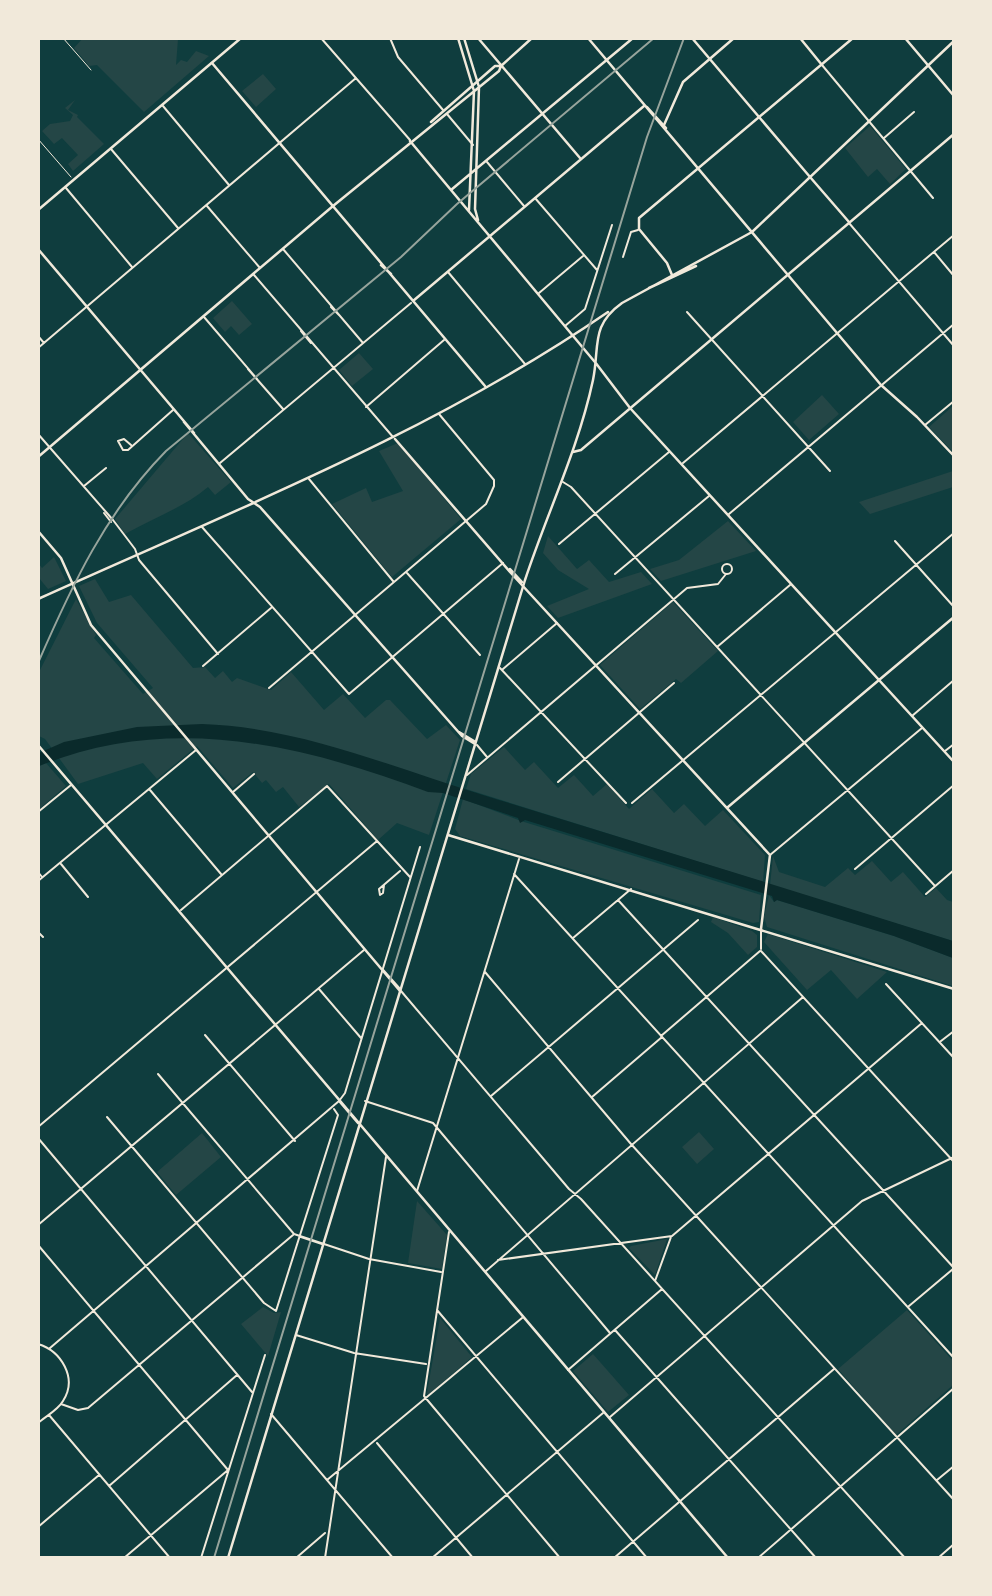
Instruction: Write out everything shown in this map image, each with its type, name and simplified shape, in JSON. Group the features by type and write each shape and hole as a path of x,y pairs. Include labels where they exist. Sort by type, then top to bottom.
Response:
{"street":[{"path":"38,210 241,38"},
{"path":"321,38 469,210 630,408 954,762"},
{"path":"390,38 398,57 474,145"},
{"path":"458,38 474,91 474,145 469,210"},
{"path":"464,38 479,87 475,209 479,223"},
{"path":"478,38 581,160"},
{"path":"38,457 410,141 499,71 500,66 532,38"},
{"path":"588,38 881,385 954,456"},
{"path":"451,190 634,38"},
{"path":"664,125 683,82 734,38"},
{"path":"800,38 933,198"},
{"path":"672,275 667,263 640,231 639,218 853,38"},
{"path":"905,38 954,96"},
{"path":"696,39 710,59 954,345"},
{"path":"649,288 667,282 752,232 954,41"},
{"path":"496,60 508,59"},
{"path":"212,63 485,387"},
{"path":"428,126 443,109 496,65 500,66"},
{"path":"38,348 356,78"},
{"path":"162,105 229,186"},
{"path":"644,106 664,125 667,132"},
{"path":"219,464 644,106"},
{"path":"884,138 914,112"},
{"path":"573,452 581,450 954,134"},
{"path":"111,149 178,229"},
{"path":"486,161 524,207"},
{"path":"65,187 132,268"},
{"path":"535,198 597,271"},
{"path":"206,205 260,268"},
{"path":"565,326 585,309 611,225"},
{"path":"623,257 631,232 640,231"},
{"path":"682,464 954,235"},
{"path":"38,249 219,464 459,732 488,757"},
{"path":"283,249 363,344"},
{"path":"933,251 954,276"},
{"path":"538,293 584,255"},
{"path":"38,599 395,439 574,336 649,288 699,264"},
{"path":"448,272 525,364"},
{"path":"253,274 466,522 770,855"},
{"path":"667,282 672,275"},
{"path":"228,1558 365,1101 501,668 524,585 573,452 595,362 600,326 608,312"},
{"path":"687,313 830,471"},
{"path":"203,316 284,410"},
{"path":"728,515 954,324"},
{"path":"38,336 44,343"},
{"path":"366,407 445,340"},
{"path":"925,425 954,401"},
{"path":"131,446 173,410"},
{"path":"269,688 486,504 495,482 439,414"},
{"path":"38,434 113,522 218,654"},
{"path":"559,544 670,451"},
{"path":"83,487 106,468"},
{"path":"309,479 394,582"},
{"path":"563,482 569,484 935,886"},
{"path":"615,574 710,495"},
{"path":"201,527 349,694 503,563"},
{"path":"38,531 61,558 91,625 196,750 573,1193 656,1281 905,1558"},
{"path":"632,803 954,533"},
{"path":"895,541 954,607"},
{"path":"406,573 480,655"},
{"path":"466,775 691,586 718,584 726,574"},
{"path":"717,647 791,584"},
{"path":"203,667 272,607"},
{"path":"728,807 954,617"},
{"path":"501,668 558,622"},
{"path":"501,668 626,803"},
{"path":"912,716 954,680"},
{"path":"558,782 674,683"},
{"path":"922,728 770,855 761,951 954,1162"},
{"path":"944,752 954,744"},
{"path":"39,746 728,1558"},
{"path":"38,881 196,750"},
{"path":"233,792 254,774"},
{"path":"38,812 72,784"},
{"path":"855,869 954,785"},
{"path":"179,912 328,786 411,878"},
{"path":"149,789 222,875"},
{"path":"448,835 954,989"},
{"path":"38,1127 377,841"},
{"path":"50,1348 340,1101 420,847"},
{"path":"416,1192 520,857"},
{"path":"60,863 88,897"},
{"path":"384,885 401,870"},
{"path":"926,894 953,871"},
{"path":"38,872 43,877"},
{"path":"514,874 954,1358"},
{"path":"573,938 631,889"},
{"path":"618,900 954,1268 908,1307"},
{"path":"490,1097 698,920"},
{"path":"38,932 43,937"},
{"path":"38,1225 365,949"},
{"path":"592,1098 761,951"},
{"path":"485,972 631,1144 954,1500"},
{"path":"886,984 954,1058"},
{"path":"318,988 361,1039"},
{"path":"484,1272 803,998"},
{"path":"498,1260 623,1245 672,1236 922,1023"},
{"path":"940,1042 954,1031"},
{"path":"205,1035 295,1141"},
{"path":"158,1074 294,1234 369,1259 443,1272"},
{"path":"365,1101 436,1126 610,1333"},
{"path":"107,1117 270,1310 276,1311 338,1115 334,1108"},
{"path":"38,1138 252,1392"},
{"path":"325,1558 326,1532 386,1156"},
{"path":"609,1418 865,1199 952,1158"},
{"path":"450,1231 423,1393 560,1558"},
{"path":"61,1404 78,1410 88,1408 294,1234"},
{"path":"656,1281 672,1236"},
{"path":"38,1245 228,1470"},
{"path":"568,1370 663,1289"},
{"path":"437,1309 647,1558"},
{"path":"327,1480 376,1442 523,1317"},
{"path":"615,1329 816,1558"},
{"path":"296,1335 354,1353 427,1365"},
{"path":"38,1344 50,1348 61,1359 67,1371 67,1390 61,1404 38,1423"},
{"path":"201,1558 265,1355"},
{"path":"614,1558 835,1368"},
{"path":"109,1486 237,1374"},
{"path":"758,1558 954,1388"},
{"path":"432,1558 604,1413"},
{"path":"49,1414 170,1558"},
{"path":"271,1414 393,1558"},
{"path":"376,1442 473,1558"},
{"path":"936,1481 954,1466"},
{"path":"124,1558 228,1470"},
{"path":"38,1527 99,1475"},
{"path":"296,1558 326,1532"},
{"path":"938,1558 954,1544"}],"lane":[{"path":"63,38 91,71"},
{"path":"38,139 74,180"}],"shaded area":[{"path":"83,38 178,39 176,65 181,60 187,62 196,51 209,56 144,112 97,65 89,66 74,48"},
{"path":"263,74 276,89 256,107 242,91"},
{"path":"75,100 68,110 78,115 104,144 73,171 68,164 78,155 62,138 54,144 42,131 50,124 70,121 73,115 65,108"},
{"path":"870,126 906,169 890,184 877,169 868,177 845,148"},
{"path":"232,301 252,324 239,335 231,326 225,332 213,318"},
{"path":"359,353 373,369 352,386 339,370"},
{"path":"822,395 839,414 809,440 793,422"},
{"path":"953,406 953,452 929,427"},
{"path":"188,433 231,482 215,495 208,487 179,507 125,534 115,519"},
{"path":"398,443 461,519 392,577 332,504 366,488 372,502 403,491 379,451"},
{"path":"953,471 953,487 870,514 859,502"},
{"path":"728,521 756,551 661,581 650,569 679,560"},
{"path":"548,536 577,569 589,560 609,582 641,572 652,584 558,618 547,606 589,589 558,570 543,553"},
{"path":"54,557 66,581 48,589 39,578 39,564 42,568"},
{"path":"95,579 109,602 131,595 193,668 205,667 215,678 223,671 232,682 237,678 271,690 291,672 324,710 343,694 365,718 386,700 390,700 427,739 446,725 460,740 429,835 397,823 378,840 329,784 299,807 283,787 276,792 266,780 262,783 253,772 233,788 197,746 157,779 143,763 78,784 45,739 39,736 38,674 76,599 96,635 94,638 143,694 153,688 97,623 79,586"},
{"path":"673,602 718,651 681,683 676,679 640,709 600,665"},
{"path":"202,724 274,732 345,750 953,941 953,958 894,936 777,900 774,902 772,896 525,820 520,823 518,818 443,793 428,792 332,760 283,749 235,741 186,738 137,741 88,750 39,766 39,753 64,742 137,727"},
{"path":"504,747 525,770 534,762 558,788 574,775 593,796 607,784 629,809 652,789 674,813 684,804 705,826 723,810 765,855 763,882 466,789 471,774"},
{"path":"46,763 66,786 39,809 39,766"},
{"path":"463,799 521,821 761,895 759,922 753,923 460,836 455,829"},
{"path":"773,856 779,872 825,887 848,868 855,875 872,861 891,882 903,872 925,897 936,888 947,900 953,902 953,941 770,885"},
{"path":"769,895 774,902 777,900 894,936 953,958 953,986 767,927 764,917"},
{"path":"713,917 752,931 757,935 757,947 748,955 728,933 711,922"},
{"path":"768,934 887,972 857,999 831,970 807,990 764,942"},
{"path":"699,1132 714,1149 697,1164 682,1147"},
{"path":"202,1133 221,1157 176,1195 157,1172"},
{"path":"417,1201 447,1235 442,1269 408,1263"},
{"path":"667,1239 655,1275 629,1248 631,1246"},
{"path":"263,1307 274,1313 281,1312 268,1356 241,1324"},
{"path":"907,1310 953,1361 953,1385 896,1435 838,1369"},
{"path":"440,1318 472,1357 428,1395 427,1393"},
{"path":"593,1354 629,1395 608,1412 573,1371"}],"railway":[{"path":"38,663 78,578 108,524 125,499 166,451 401,257 457,204 654,38"},
{"path":"214,1558 647,137 684,38"}]}
